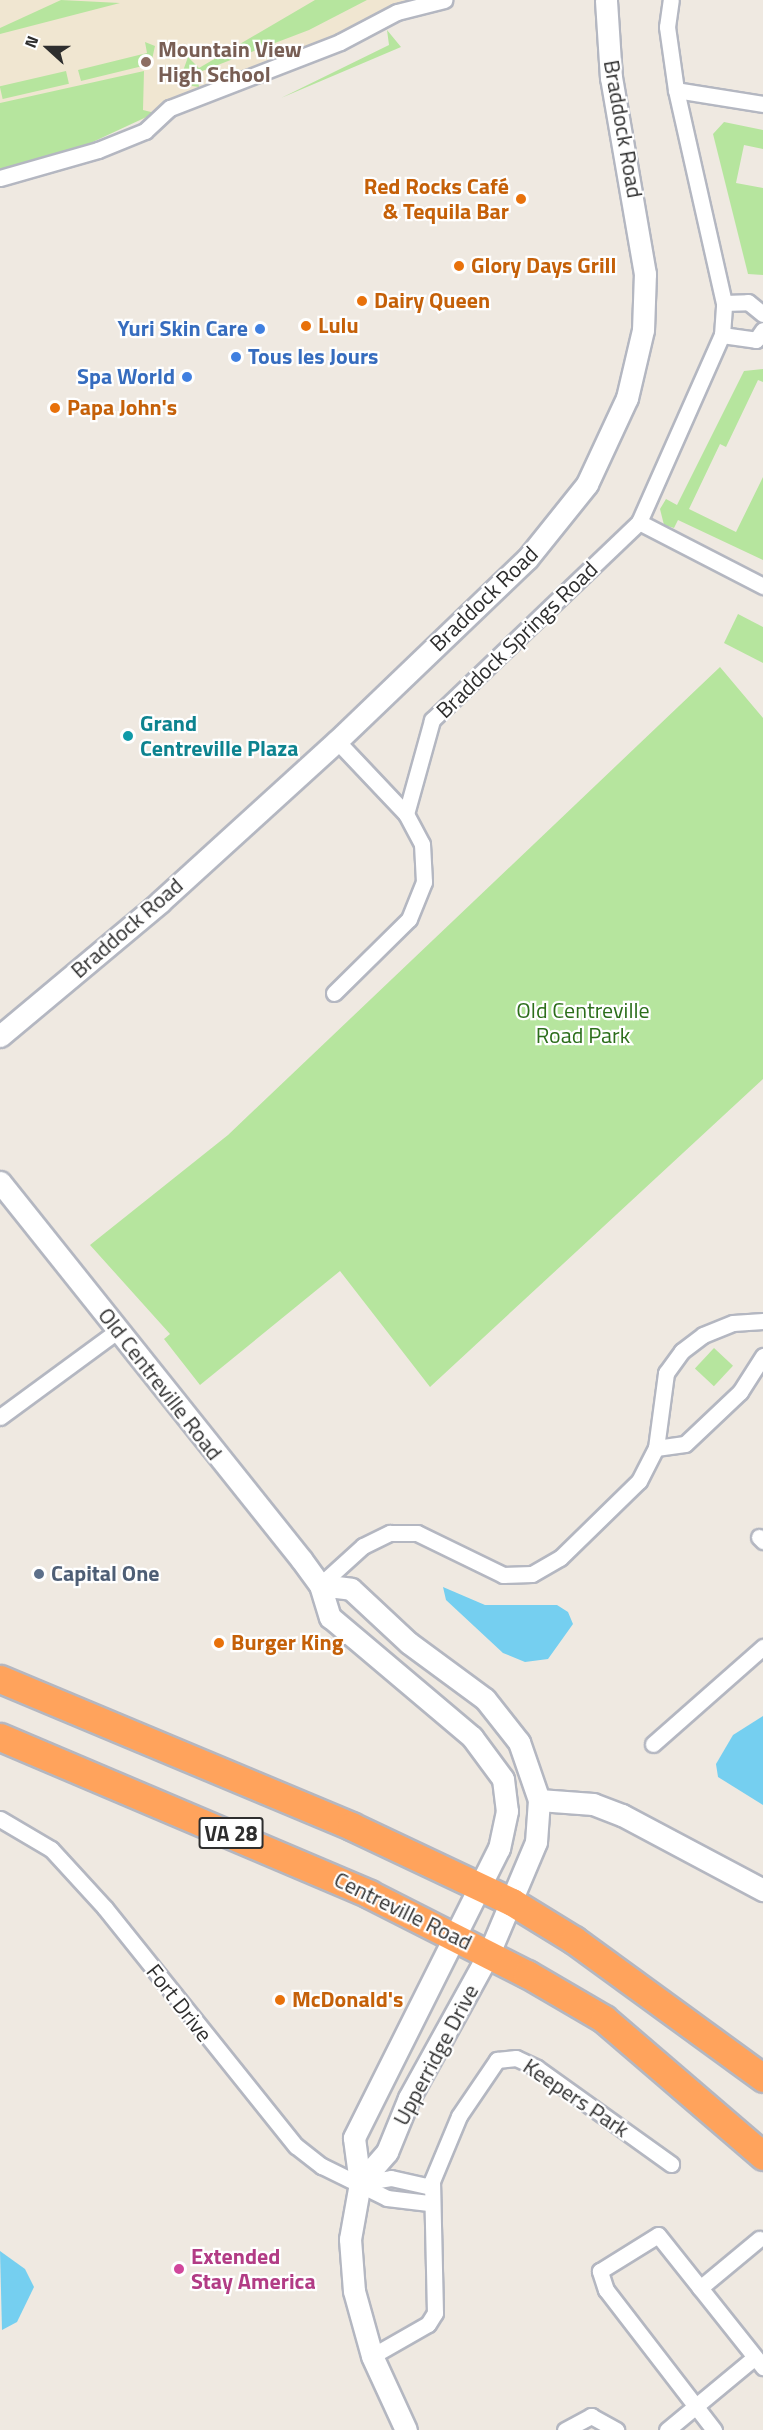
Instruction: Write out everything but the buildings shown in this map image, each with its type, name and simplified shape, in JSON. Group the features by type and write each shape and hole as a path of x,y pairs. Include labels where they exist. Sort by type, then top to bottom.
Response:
{"highway":[{"path":"0,1671 31,1692"},
{"name":"VA 28","path":"0,1678 351,1826 512,1902 573,1940 763,2078"},
{"name":"Centreville Road","path":"0,1737 309,1867 458,1936 489,1953 604,2019 763,2156"}],"street":[{"path":"0,178 98,150 145,131 170,108 340,42 397,12 444,0"},
{"name":"Braddock Road","path":"0,1036 160,902 337,741 558,525 587,484 627,398 643,330 645,274 611,78 606,0"},
{"name":"Braddock Springs Road","path":"406,814 432,720 639,522 722,335 724,303 676,90 667,27 671,0"},
{"path":"676,90 763,104"},
{"path":"724,303 748,302 763,314"},
{"path":"722,335 756,340 763,330"},
{"path":"639,522 763,586"},
{"path":"334,993 409,918 424,882 422,844 406,814 337,741"},
{"name":"Old Centreville Road","path":"0,1182 320,1585 330,1617 472,1737 495,1764 507,1798 506,1822 458,1936"},
{"path":"320,1585 363,1546 390,1533 417,1533 503,1575 532,1574 560,1558 639,1481 656,1448 666,1373 682,1351 733,1323 763,1321"},
{"path":"0,1417 117,1331"},
{"path":"656,1448 685,1444 740,1392 763,1356"},
{"path":"320,1585 351,1589 410,1643 485,1699 519,1742 539,1800 536,1842 489,1953"},
{"path":"652,1744 763,1647"},
{"path":"539,1800 593,1804 622,1815 763,1890"},
{"name":"Fort Drive","path":"0,1819 51,1849 105,1908 296,2146 360,2183"},
{"name":"Upperridge Drive","path":"406,2430 372,2356 354,2291 351,2250 360,2183 354,2138 458,1936"},
{"name":"Upperridge Drive","path":"360,2183 387,2152 409,2098 489,1953"},
{"name":"Keepers Park","path":"372,2356 428,2324 435,2313 430,2195 459,2116 490,2066 506,2058 537,2068 671,2164"},
{"path":"360,2183 391,2178 430,2195"},
{"path":"667,2430 696,2406 759,2362 657,2235 600,2271 606,2290 696,2406 714,2430"},
{"path":"700,2288 759,2239"},
{"path":"565,2430 591,2416 616,2430"}],"shaded area":[{"name":"Mountain View High School","path":"0,0 420,0 180,109 0,161"}],"green space":[{"path":"61,0 120,3 0,34 0,28"},
{"path":"315,0 367,0 309,30 197,73 199,87 186,85 183,71 188,57 199,68"},
{"path":"387,30 401,47 281,98 389,45"},
{"path":"145,42 155,46 151,64 81,81 78,70 147,53"},
{"path":"66,71 69,84 3,99 0,86"},
{"path":"144,71 143,110 155,113 82,147 0,169 0,103"},
{"path":"724,122 763,130 763,149 744,145 736,183 763,188 763,275 748,274 713,134"},
{"path":"763,369 763,382 758,380 726,447 720,444 689,509 736,532 763,477 763,560 678,520 674,528 664,525 660,509 666,499 677,505 744,371"},
{"path":"738,614 763,627 763,663 724,643"},
{"name":"Old Centreville Road Park","path":"720,667 763,718 763,1079 430,1387 340,1271 200,1385 164,1339 170,1334 90,1245 228,1135"},
{"path":"714,1348 733,1366 714,1386 695,1368"}],"water":[{"path":"443,1587 485,1605 557,1605 568,1612 573,1624 548,1659 525,1662 503,1653 446,1600"},
{"path":"763,1716 763,1805 718,1777 716,1764 733,1735"},
{"path":"0,2251 25,2269 34,2287 17,2322 2,2330"}],"place":[{"name":"Mountain View High School","path":"146,62"},
{"name":"Red Rocks Café & Tequila Bar","path":"521,199"},
{"name":"Glory Days Grill","path":"459,266"},
{"name":"Dairy Queen","path":"362,301"},
{"name":"Lulu","path":"306,326"},
{"name":"Yuri Skin Care","path":"260,329"},
{"name":"Tous les Jours","path":"236,357"},
{"name":"Spa World","path":"187,377"},
{"name":"Papa John's","path":"55,408"},
{"name":"Grand Centreville Plaza","path":"128,736"},
{"name":"Capital One","path":"39,1574"},
{"name":"Burger King","path":"219,1643"},
{"name":"McDonald's","path":"280,2000"},
{"name":"Extended Stay America","path":"179,2269"}]}
